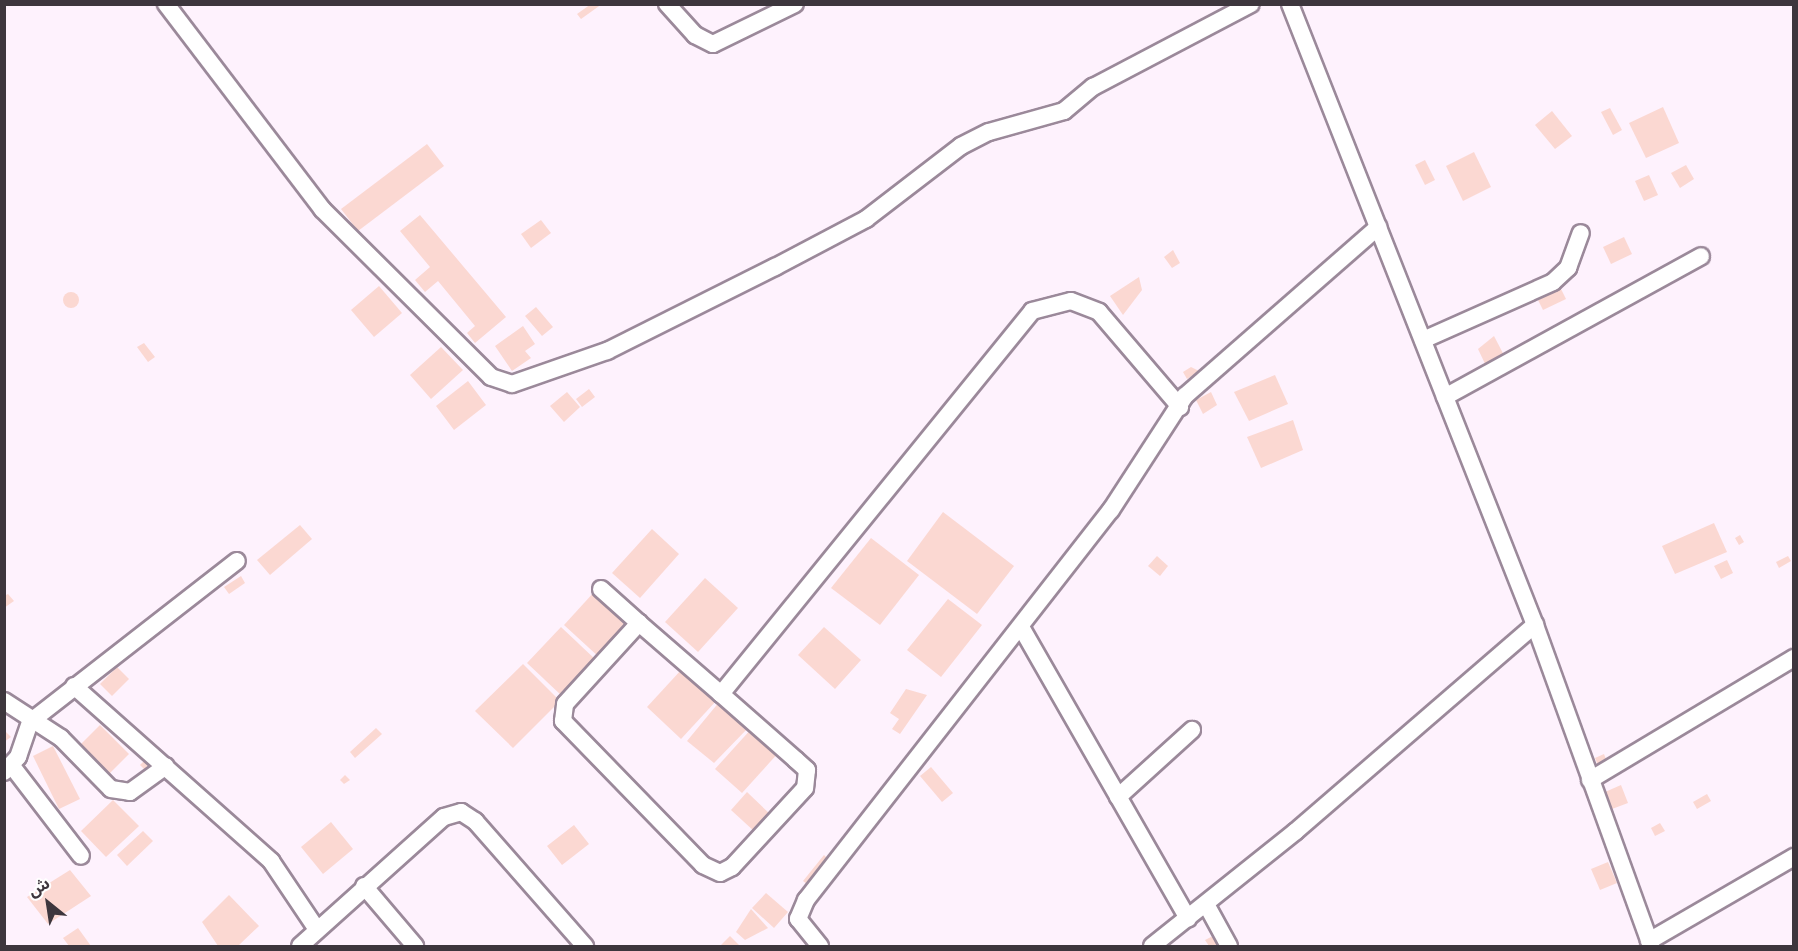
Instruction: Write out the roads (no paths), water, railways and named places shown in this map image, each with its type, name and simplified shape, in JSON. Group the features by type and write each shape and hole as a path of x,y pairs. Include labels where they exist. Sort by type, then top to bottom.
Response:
{"street":[{"path":"166,4 322,209 492,377 512,384 607,351 775,267 866,219 961,146 989,132 1064,111 1093,87 1251,4"},
{"path":"667,4 695,35 713,44 795,4"},
{"path":"1290,4 1535,625 1650,944 1794,857"},
{"path":"820,946 798,919 806,900 1021,627 1180,407 1200,382 1378,227"},
{"path":"1423,340 1553,282 1568,268 1581,233"},
{"path":"1445,397 1701,256"},
{"path":"721,694 1032,311 1071,301 1099,312 1180,407"},
{"path":"81,856 8,769 30,722 74,686 174,615 237,561"},
{"path":"601,589 807,770 809,779 732,867 720,873 703,865 563,721 565,704 639,623"},
{"path":"1152,946 1206,904 1535,625"},
{"path":"1021,627 1188,919"},
{"path":"1590,780 1794,658"},
{"path":"74,686 271,861 316,928"},
{"path":"4,701 30,722 60,738 111,789 130,792 166,766"},
{"path":"1118,796 1192,730"},
{"path":"300,946 316,928 444,818 460,812 475,821 585,946"},
{"path":"364,886 415,946"},
{"path":"1206,904 1228,946"}]}
